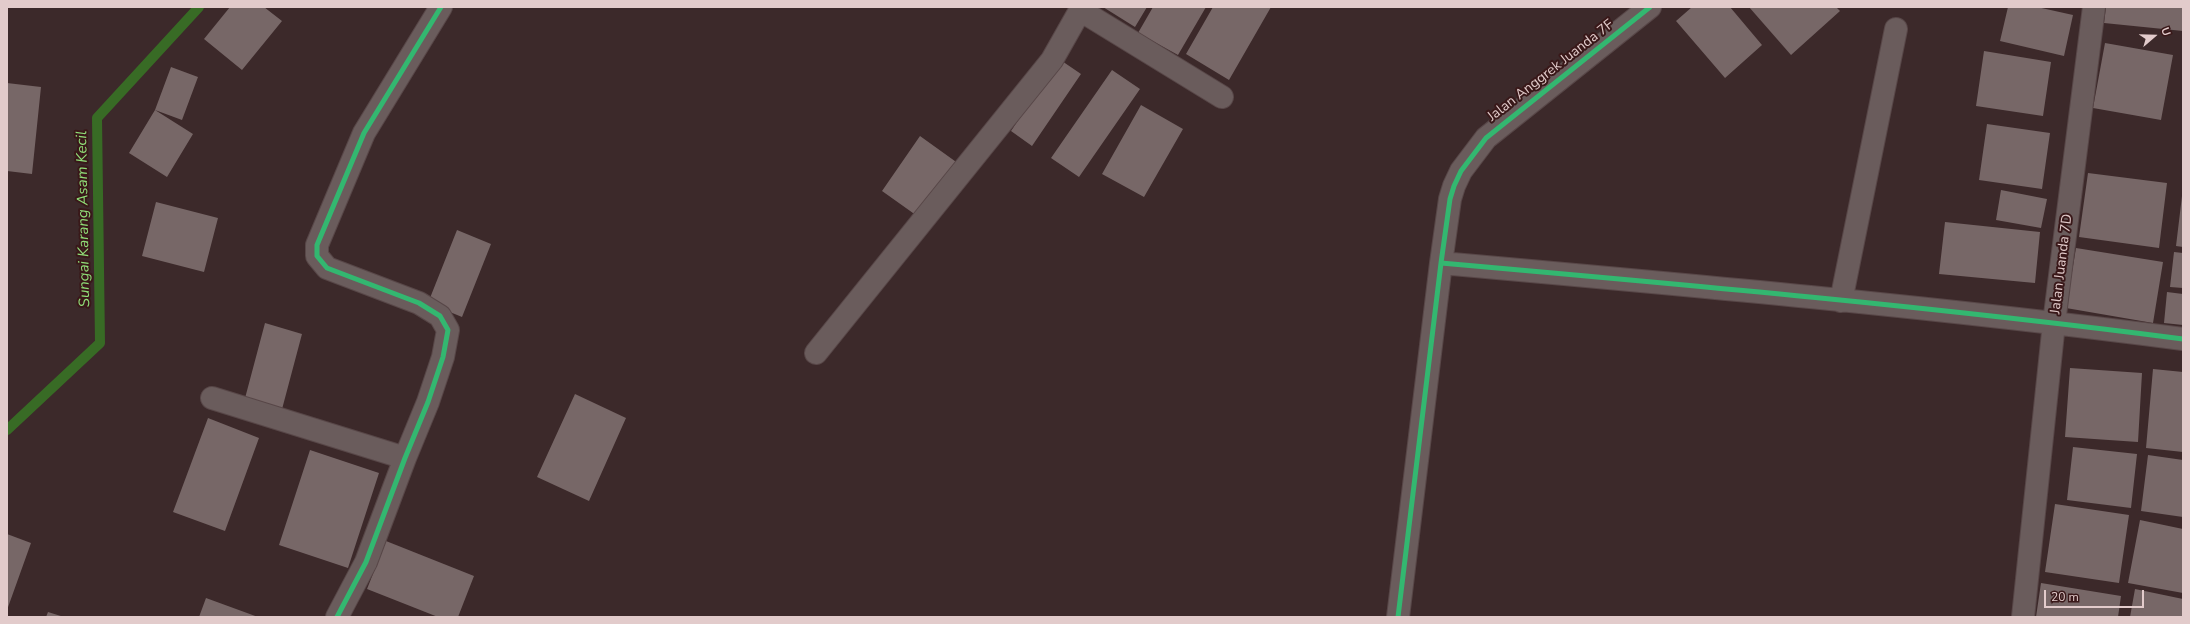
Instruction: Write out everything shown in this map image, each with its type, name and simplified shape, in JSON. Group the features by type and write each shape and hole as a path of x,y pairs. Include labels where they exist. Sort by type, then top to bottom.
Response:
{"street":[{"path":"337,617 366,562 404,458 430,395 443,357 448,330 440,316 419,303 327,268 317,256 317,245 364,133 441,7"},
{"name":"Jalan Anggrek Juanda 7F","path":"1398,617 1450,200 1454,186 1461,171 1486,138 1650,7"},
{"name":"Jalan Juanda 7D","path":"2023,617 2054,323 2094,7"},
{"path":"816,353 1052,60 1081,8 1222,97"},
{"path":"1841,301 1896,29"},
{"path":"1442,264 1841,301 2054,323 2183,339"},
{"path":"212,398 404,458"}],"building":[{"path":"230,7 264,7 282,21 242,70 204,39"},
{"path":"1103,7 1147,7 1135,27"},
{"path":"1153,7 1206,7 1178,55 1138,33"},
{"path":"1213,7 1271,7 1229,80 1186,54"},
{"path":"1692,7 1730,7 1762,45 1725,78 1676,21"},
{"path":"1749,7 1836,7 1840,11 1791,55"},
{"path":"2008,7 2037,7 2073,15 2064,56 2000,41"},
{"path":"2106,7 2183,7 2183,31 2104,23"},
{"path":"2105,43 2173,55 2161,120 2093,108"},
{"path":"1984,51 2051,62 2043,116 1976,106"},
{"path":"1059,59 1081,74 1032,146 1011,131"},
{"path":"171,67 198,77 182,120 155,110"},
{"path":"1112,70 1140,89 1079,177 1051,158"},
{"path":"7,83 41,87 32,174 7,171"},
{"path":"1141,105 1183,129 1144,197 1102,174"},
{"path":"155,110 193,134 167,177 129,153"},
{"path":"1987,124 2050,133 2042,189 1979,180"},
{"path":"920,136 959,164 920,218 882,191"},
{"path":"2088,173 2167,183 2159,248 2079,237"},
{"path":"2001,190 2047,199 2041,228 1996,220"},
{"path":"2183,196 2183,247 2176,246"},
{"path":"156,202 218,218 204,272 142,256"},
{"path":"1945,222 2040,232 2035,283 1939,274"},
{"path":"457,230 491,244 462,317 428,303"},
{"path":"2076,248 2163,262 2153,323 2066,308"},
{"path":"2174,252 2183,253 2183,288 2170,287"},
{"path":"2167,292 2183,294 2183,325 2164,323"},
{"path":"265,323 302,334 281,413 244,402"},
{"path":"2070,368 2142,373 2138,442 2065,437"},
{"path":"2153,369 2183,372 2183,452 2146,448"},
{"path":"575,394 626,418 589,501 537,477"},
{"path":"208,418 259,438 225,531 173,512"},
{"path":"2073,447 2137,454 2131,508 2067,500"},
{"path":"310,450 379,473 348,568 279,545"},
{"path":"2148,455 2183,460 2183,517 2141,511"},
{"path":"2055,504 2129,515 2119,583 2045,572"},
{"path":"2140,520 2183,529 2183,593 2128,583"},
{"path":"7,534 31,543 7,610"},
{"path":"386,541 474,576 458,617 438,617 367,589"},
{"path":"2041,583 2121,596 2118,617 2036,617"},
{"path":"2135,589 2183,599 2183,617 2130,617"},
{"path":"206,598 258,617 199,617"},
{"path":"48,612 64,617 46,617"}],"waterway":[{"name":"Sungai Karang Asam Kecil","path":"7,430 100,343 97,118 199,7"}],"cycle path":[{"path":"337,617 366,562 405,458 428,402 443,357 448,330 440,316 419,303 327,268 317,256 317,245 364,133 441,7"},
{"path":"1398,617 1441,263 1450,199 1454,186 1461,171 1486,138 1650,7"},
{"path":"1441,263 1720,288 1906,307 2091,327 2183,339"}]}
